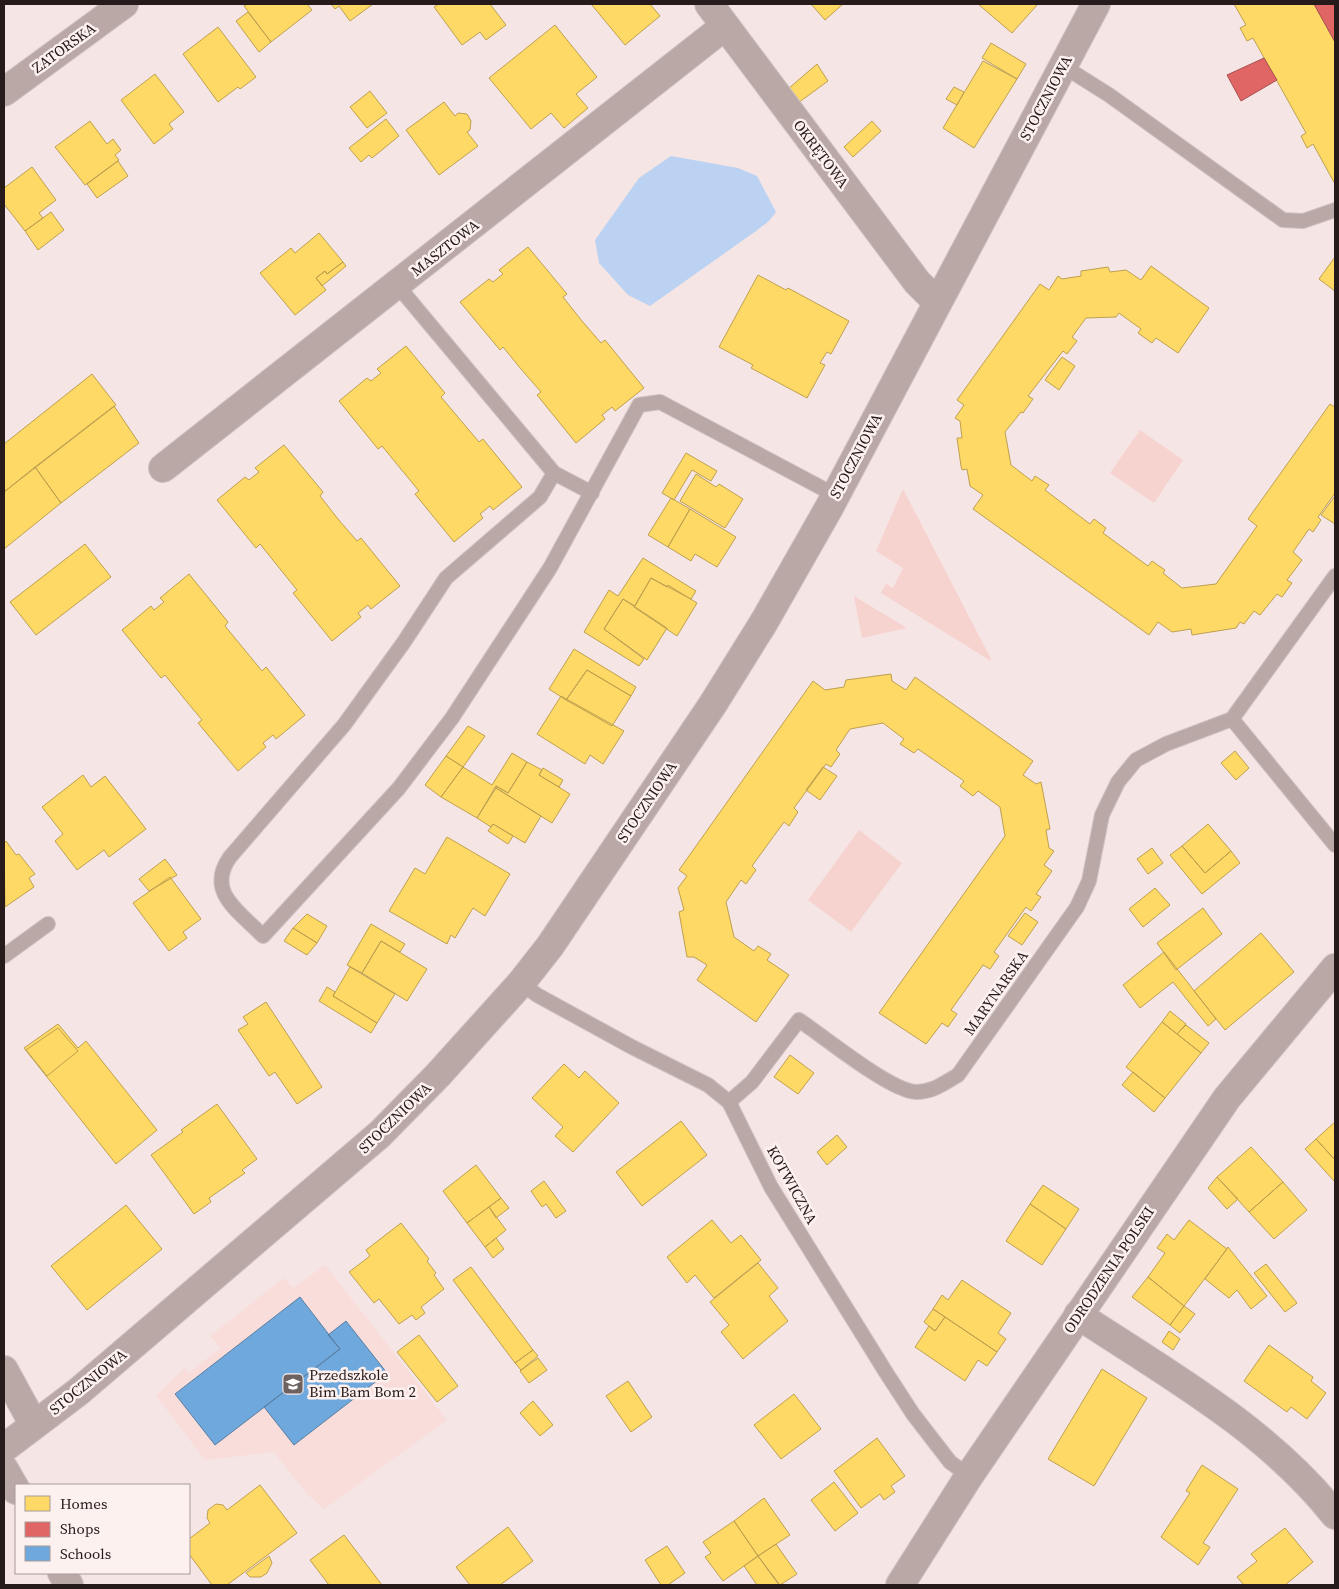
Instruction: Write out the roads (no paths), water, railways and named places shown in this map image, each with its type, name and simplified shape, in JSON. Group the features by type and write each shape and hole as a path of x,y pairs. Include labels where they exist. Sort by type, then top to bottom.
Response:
{"street":[{"name":"ZATORSKA","path":"4,92 124,4"},
{"name":"OKRĘTOWA","path":"709,4 917,282 937,302"},
{"name":"STOCZNIOWA","path":"4,1448 78,1392 380,1134 438,1075 521,983 550,946 713,704 764,622 834,496 1096,4"},
{"name":"MASZTOWA","path":"163,468 725,26"},
{"name":"ODRODZENIA POLSKI","path":"900,1585 969,1476 1227,1098 1335,968"},
{"path":"1078,1315 1202,1396 1240,1425 1293,1469 1319,1494 1335,1515"},
{"path":"4,1370 34,1425"},
{"path":"4,1469 15,1488"},
{"path":"63,1574 69,1585"}],"lane":[{"path":"1063,66 1109,95 1270,212 1284,220 1303,221 1335,210"},
{"path":"397,285 554,473 592,493"},
{"path":"554,473 540,498 446,578 344,725 222,868 220,878 224,897 263,936 399,788 452,718 550,568 639,405 660,402 834,496"},
{"path":"1335,576 1232,719 1335,845"},
{"name":"MARYNARSKA","path":"729,1102 761,1071 798,1020 874,1073 896,1085 915,1092 934,1090 958,1075 1077,907 1089,881 1102,816 1118,782 1136,760 1166,744 1232,719"},
{"path":"4,956 48,924"},
{"name":"KOTWICZNA","path":"521,983 537,995 624,1042 708,1084 729,1102 772,1186 887,1374 913,1414 950,1462 969,1476"}],"water":[{"path":"671,156 738,168 757,176 776,212 769,221 756,231 650,306 628,295 599,263 595,240 639,178"}],"place":[{"name":"Przedszkole Bim Bam Bom 2","path":"293,1384"}]}
